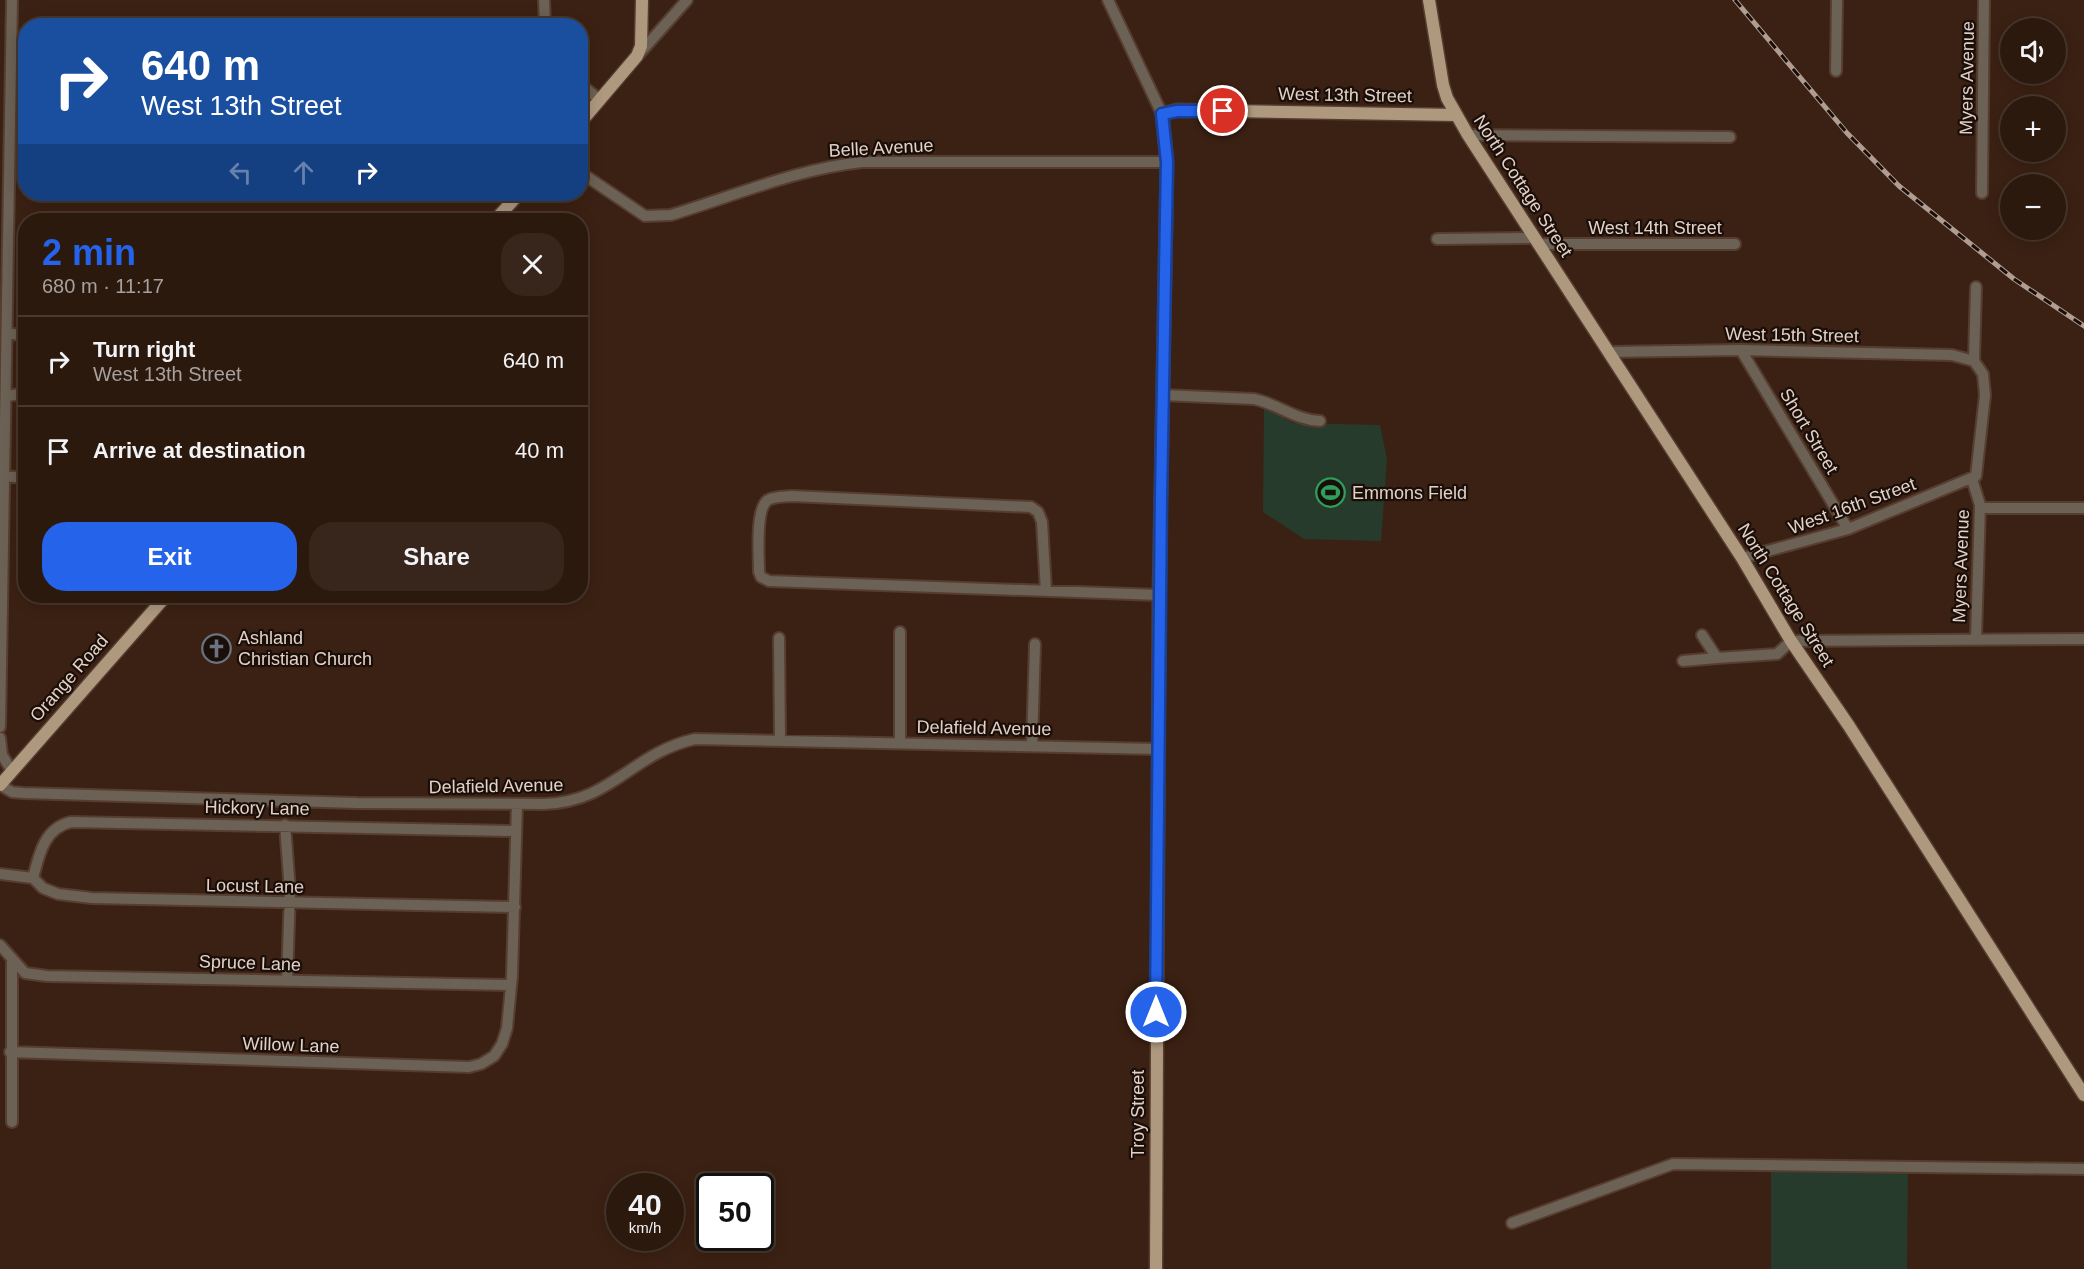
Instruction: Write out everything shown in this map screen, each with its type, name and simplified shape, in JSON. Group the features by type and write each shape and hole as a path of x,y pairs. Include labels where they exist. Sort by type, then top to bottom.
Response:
{"main road":[{"path":"588,114 639,51 642,0"},
{"name":"North Cottage Street","path":"1429,0 1443,85 1456,115 2084,1095"},
{"name":"West 13th Street","path":"1162,114 1177,111 1456,115"},
{"name":"Troy Street","path":"1156,1269 1159,595 1167,162 1162,114"},
{"path":"501,213 513,201"},
{"name":"Orange Road","path":"0,785 160,603"}],"street":[{"path":"0,727 3,476 8,333 6,53 12,0"},
{"path":"544,0 545,18"},
{"path":"639,51 687,0"},
{"name":"Troy Street","path":"1108,0 1162,114"},
{"path":"1836,71 1837,0"},
{"name":"Myers Avenue","path":"1982,193 1984,0"},
{"path":"0,13 12,14"},
{"path":"588,90 600,100"},
{"path":"1468,135 1730,137"},
{"name":"Belle Avenue","path":"588,177 645,216 656,216 670,215 734,196 792,174 840,164 862,162 1167,162"},
{"name":"West 14th Street","path":"1437,239 1735,244"},
{"path":"1972,479 1978,470 1985,395 1983,374 1974,361 1976,287"},
{"path":"8,333 18,335"},
{"name":"West 15th Street","path":"1608,352 1741,350 1952,355 1974,361"},
{"name":"Short Street","path":"1741,350 1848,529"},
{"path":"7,396 18,394"},
{"path":"1163,395 1254,399 1268,402 1301,419 1320,421"},
{"path":"3,476 18,477"},
{"name":"Myers Avenue","path":"1972,479 1980,508 1976,638"},
{"name":"West 16th Street","path":"1742,558 1848,529 1972,479"},
{"path":"1046,591 1042,522 1038,512 1030,507 792,496 769,499 763,505 760,516 759,572 765,580 903,588 1159,595"},
{"path":"1980,508 2084,508"},
{"path":"900,632 900,743"},
{"path":"1702,635 1717,658"},
{"path":"779,638 780,740"},
{"path":"1683,661 1777,654 1791,641 2084,639"},
{"path":"1032,745 1035,644"},
{"path":"0,738 2,755 12,771"},
{"name":"Delafield Avenue","path":"0,785 12,792 23,793 357,803 564,804 579,801 613,783 655,752 676,743 695,739 1158,749"},
{"name":"Willow Lane","path":"10,1052 469,1067 486,1062 502,1044 507,1028 511,985 517,804"},
{"name":"Hickory Lane","path":"33,878 45,841 64,824 88,821 515,831"},
{"path":"285,825 290,903 287,981"},
{"name":"Locust Lane","path":"0,874 33,878 49,891 71,897 514,907"},
{"name":"Spruce Lane","path":"0,945 25,973 36,975 511,985"},
{"path":"12,959 10,1052 12,1122"},
{"path":"1512,1223 1673,1164 2084,1169"}],"green space":[{"name":"Emmons Field","path":"1264,407 1293,423 1380,425 1387,459 1381,541 1304,539 1263,512"},
{"path":"1771,1169 1908,1170 1907,1269 1771,1269"}],"railway":[{"path":"1735,0 1847,133 1899,186 2014,279 2084,326"}],"place":[{"name":"Emmons Field","path":"1331,493"},
{"name":"Ashland Christian Church","path":"217,648"}],"route":[{"path":"1156,1012 1167,162 1166,133 1162,114 1177,111 1223,111"}]}
